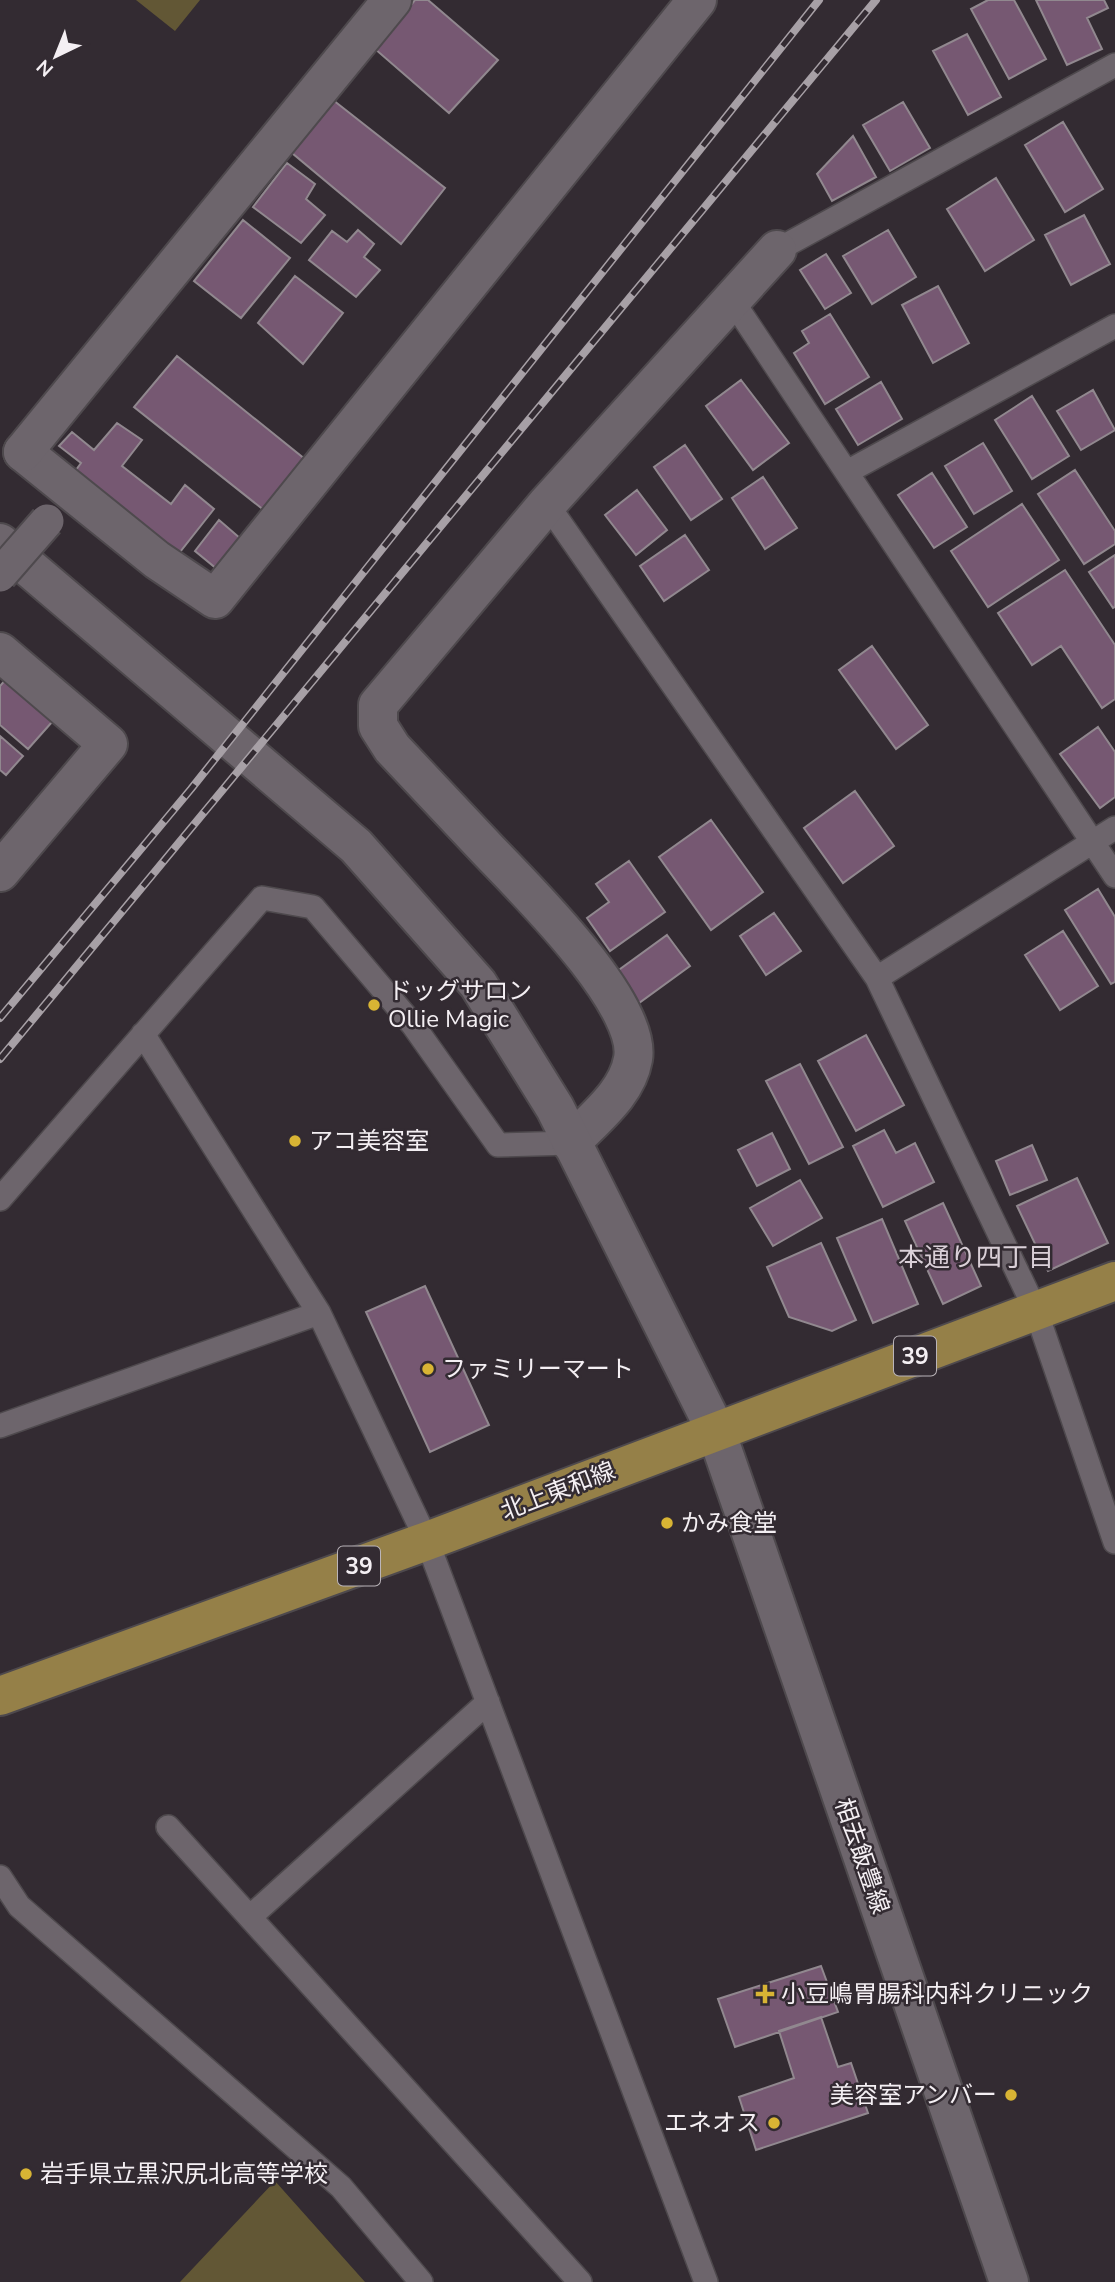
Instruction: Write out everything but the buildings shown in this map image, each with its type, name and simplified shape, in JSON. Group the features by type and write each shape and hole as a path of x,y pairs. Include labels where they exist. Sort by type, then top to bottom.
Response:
{"main road":[{"name":"北上東和線","path":"0,1696 427,1541 1115,1282"}],"street":[{"path":"392,0 23,452 157,560 215,598 697,0"},
{"path":"571,1143 622,1089 634,1058 629,1028 614,1000 570,937 392,748 378,726 378,705 547,504 777,250"},
{"path":"0,575 47,521"},
{"name":"相去飯豊線","path":"0,543 356,846 478,984 555,1108 716,1431 1009,2282"},
{"path":"0,652 108,744 0,872"}],"lane":[{"path":"777,250 1115,65"},
{"path":"732,300 1115,876"},
{"path":"847,472 1115,326"},
{"path":"547,504 877,978 1036,1311 1115,1542"},
{"path":"877,978 1115,828"},
{"path":"0,1199 262,898 313,907 413,1025 498,1145 571,1143"},
{"path":"143,1034 319,1314 427,1541 706,2282"},
{"path":"0,1426 319,1314"},
{"path":"250,1917 488,1702"},
{"path":"168,1827 580,2282"},
{"path":"0,1877 19,1906 341,2187 421,2282"}],"shaded area":[{"path":"136,0 200,0 175,31"},
{"path":"275,2181 365,2282 180,2282"}],"railway":[{"path":"0,1018 191,789 819,0"},
{"path":"0,1059 876,0"}],"place":[{"name":"ドッグサロン Ollie Magic","path":"374,1005"},
{"name":"アコ美容室","path":"295,1141"},
{"name":"ファミリーマート","path":"428,1369"},
{"name":"かみ食堂","path":"667,1523"},
{"name":"小豆嶋胃腸科内科クリニック","path":"765,1994"},
{"name":"美容室アンバー","path":"1011,2095"},
{"name":"エネオス","path":"774,2123"},
{"name":"岩手県立黒沢尻北高等学校","path":"26,2174"}],"district":[{"name":"本通り四丁目","path":"976,1257"}]}
